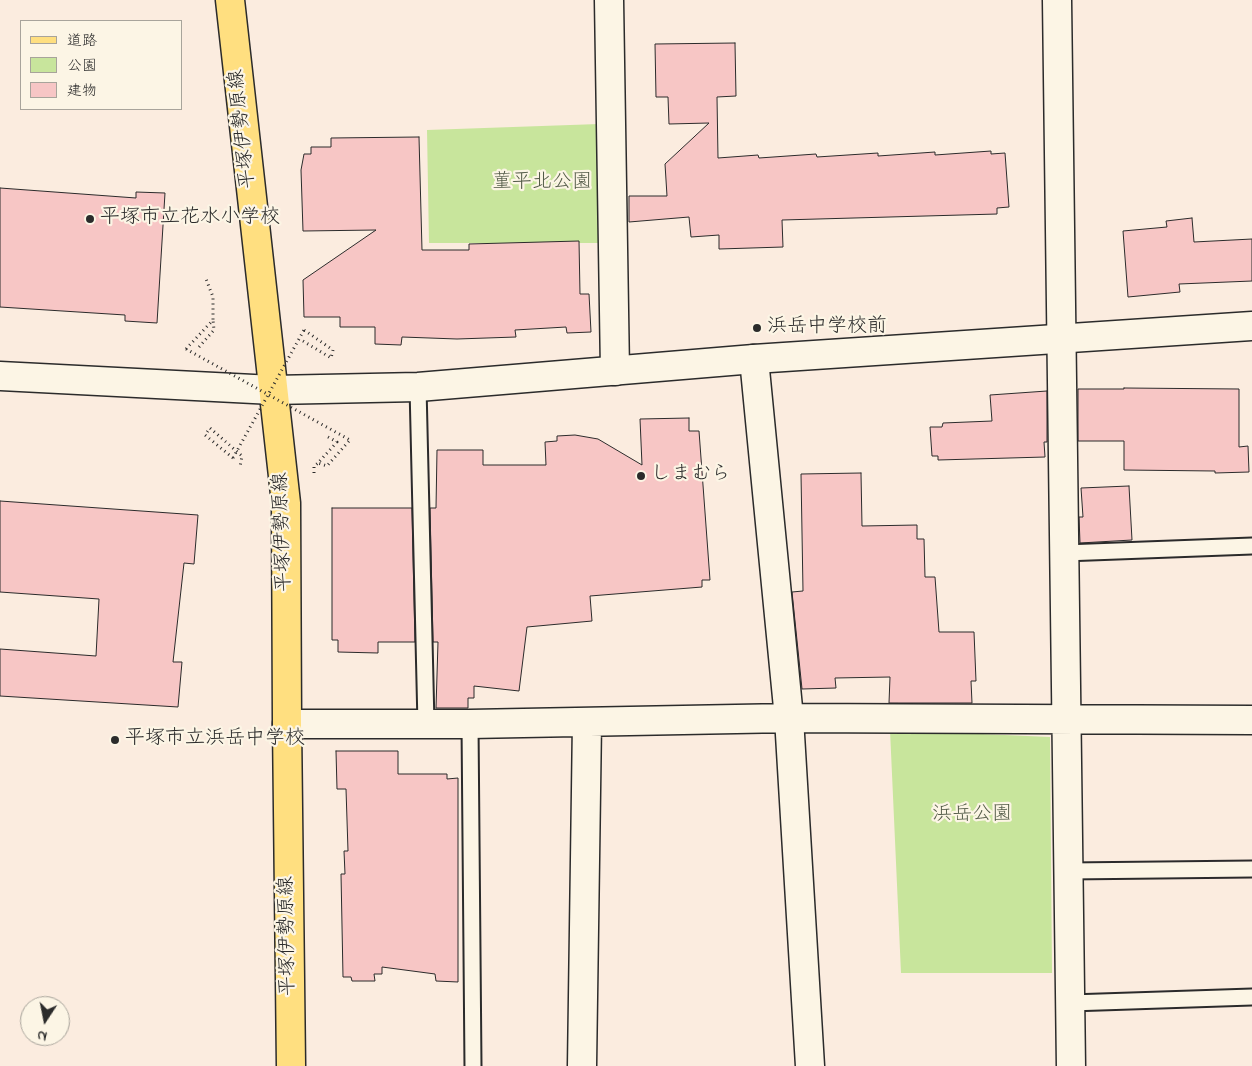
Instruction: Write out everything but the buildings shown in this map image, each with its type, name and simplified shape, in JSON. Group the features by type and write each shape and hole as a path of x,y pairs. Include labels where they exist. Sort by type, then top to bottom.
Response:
{"main road":[{"name":"平塚伊勢原線","path":"230,0 271,393 286,503 286,724 291,1066"}],"street":[{"path":"609,0 615,371"},
{"path":"1057,0 1071,1066"},
{"path":"0,376 271,393 418,387 754,359 1252,326"},
{"path":"754,359 789,718 810,1066"},
{"path":"286,724 470,724 789,718 1252,720"},
{"path":"582,1066 587,722"}],"lane":[{"path":"418,387 426,724"},
{"path":"1064,553 1252,546"},
{"path":"470,724 473,1066"},
{"path":"1068,871 1252,869"},
{"path":"1070,1003 1252,997"}],"path":[{"path":"199,347 214,330 213,297 206,279"},
{"path":"213,320 186,350 271,393 350,440 327,466 318,463 337,442 328,437"},
{"path":"240,467 242,456 210,428 205,435 233,458 271,393 304,330 333,350 332,358 303,341"}],"green space":[{"name":"菫平北公園","path":"599,124 604,243 429,243 427,130"},
{"name":"浜岳公園","path":"890,730 1050,737 1052,973 901,973"}],"place":[{"name":"平塚市立花水小学校","path":"90,219"},
{"name":"浜岳中学校前","path":"757,328"},
{"name":"しまむら","path":"641,476"},
{"name":"平塚市立浜岳中学校","path":"115,740"}]}
